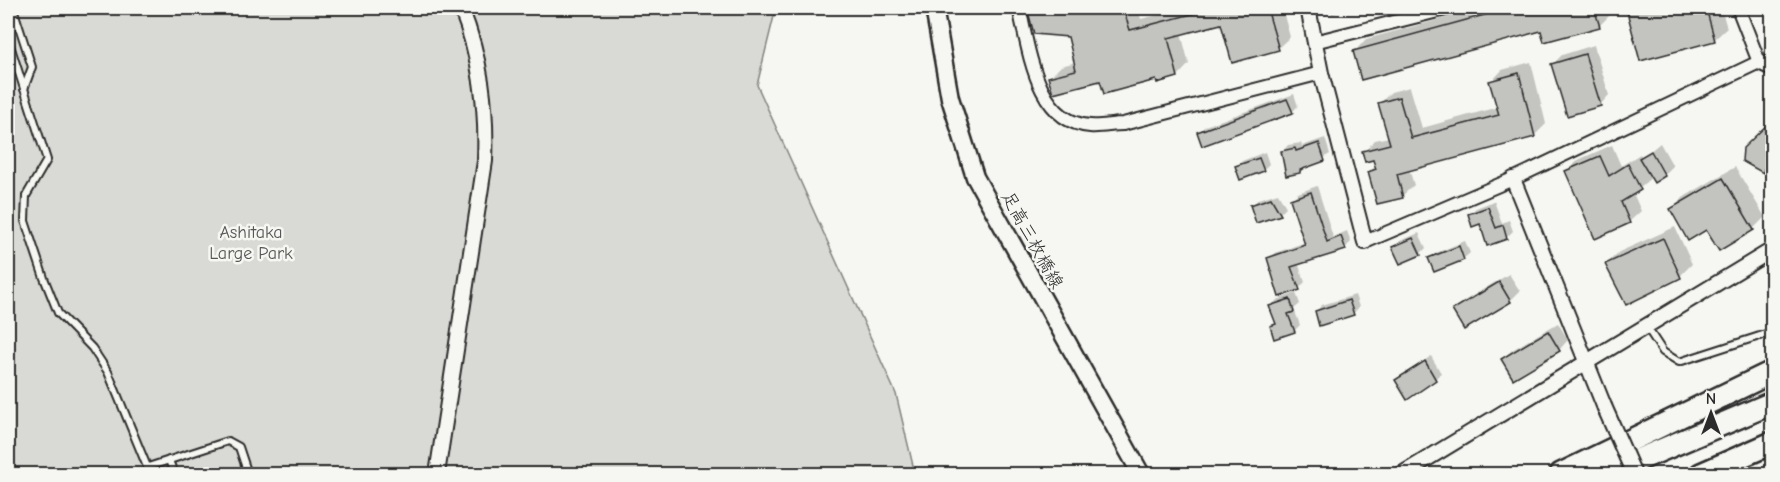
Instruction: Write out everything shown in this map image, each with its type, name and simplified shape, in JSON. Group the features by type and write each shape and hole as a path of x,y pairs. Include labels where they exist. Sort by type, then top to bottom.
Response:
{"highway":[{"path":"1561,474 1773,372"},
{"path":"1605,474 1773,403"},
{"path":"1701,474 1773,443"},
{"path":"1710,474 1773,452"}],"main road":[{"name":"足高三枚橋線","path":"934,8 950,98 975,177 1141,474"}],"street":[{"path":"437,474 485,161 487,117 483,84 479,63 461,8"},
{"path":"1019,8 1043,97 1064,118 1089,126 1123,124 1321,73"},
{"path":"1308,8 1321,73 1365,242 1513,179 1759,62"},
{"path":"1314,42 1450,8"},
{"path":"1738,8 1759,62 1773,68"},
{"path":"1513,179 1585,362 1634,474"},
{"path":"1402,474 1773,250"}],"lane":[{"path":"13,8 33,67 24,90"},
{"path":"8,39 47,160 26,196 25,221 58,313 92,348 108,372 150,474"},
{"path":"1646,325 1663,352 1679,362 1773,332"},
{"path":"148,467 228,441 239,447 246,468 243,474"},
{"path":"170,460 174,474"}],"green space":[{"name":"Ashitaka Large Park","path":"8,8 776,8 757,85 896,394 915,474 8,474"}],"building":[{"path":"1027,8 1123,8 1130,30 1215,8 1267,8 1279,50 1232,63 1221,24 1168,38 1178,77 1157,83 1156,80 1104,94 1100,81 1053,93 1048,77 1076,70 1068,37 1034,34"},
{"path":"1510,8 1594,8 1600,27 1544,42 1541,31 1361,80 1353,51"},
{"path":"1626,8 1706,8 1715,41 1640,61"},
{"path":"1585,54 1601,106 1567,116 1551,64"},
{"path":"1519,73 1535,137 1397,174 1403,198 1377,204 1368,172 1376,169 1373,160 1365,162 1362,151 1390,144 1378,103 1399,97 1411,138 1499,115 1489,81"},
{"path":"1287,99 1293,113 1202,146 1197,132"},
{"path":"1773,119 1773,157 1768,156 1763,173 1742,161 1743,148"},
{"path":"1319,143 1325,161 1300,170 1300,173 1286,176 1281,151 1295,148 1296,151"},
{"path":"1651,151 1665,176 1654,183 1639,158"},
{"path":"1600,156 1609,176 1628,164 1641,190 1621,202 1630,223 1595,239 1565,171"},
{"path":"1259,158 1264,171 1240,180 1235,166"},
{"path":"1723,178 1754,230 1719,251 1706,230 1688,241 1670,209"},
{"path":"1311,192 1327,242 1341,236 1346,250 1291,267 1300,290 1279,297 1267,258 1305,245 1290,199"},
{"path":"1271,198 1281,215 1256,223 1250,205"},
{"path":"1488,207 1496,228 1503,225 1507,239 1487,246 1480,224 1472,227 1468,214"},
{"path":"1413,238 1421,255 1400,264 1392,247"},
{"path":"1663,238 1681,278 1626,305 1605,264"},
{"path":"1459,246 1464,260 1434,272 1428,258"},
{"path":"1499,282 1511,302 1464,330 1452,310"},
{"path":"1290,299 1294,312 1288,314 1295,332 1274,339 1270,326 1276,324 1269,306"},
{"path":"1349,300 1354,315 1319,326 1315,311"},
{"path":"1548,331 1560,351 1513,379 1501,359"},
{"path":"1425,361 1436,380 1407,400 1395,380"}]}
